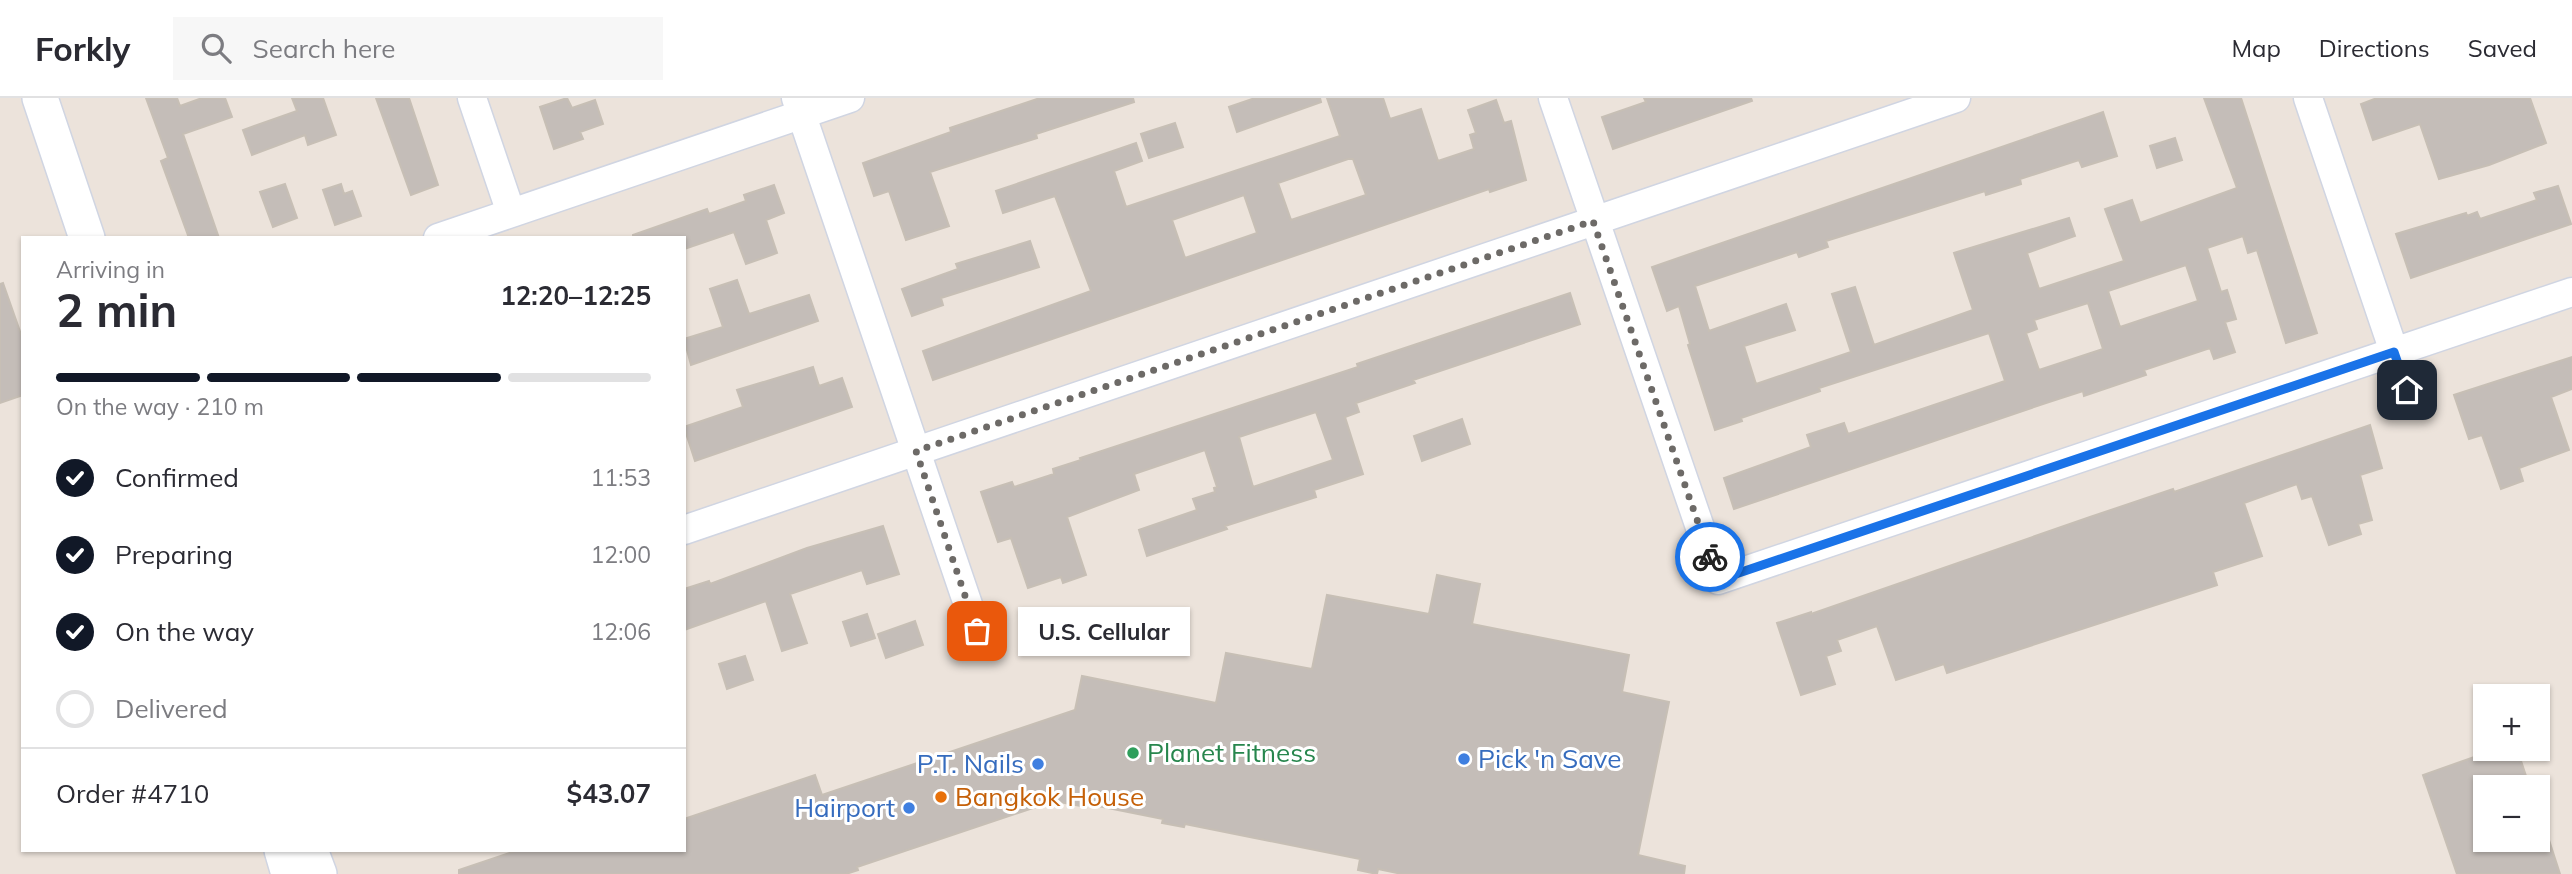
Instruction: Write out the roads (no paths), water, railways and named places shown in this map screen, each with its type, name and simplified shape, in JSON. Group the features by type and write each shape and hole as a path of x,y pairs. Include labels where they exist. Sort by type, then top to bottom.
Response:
{"street":[{"path":"40,98 87,236"},
{"path":"472,98 511,213"},
{"path":"444,236 799,106 850,98"},
{"path":"1553,98 1718,580 2572,292"},
{"path":"686,529 1956,98"},
{"path":"2308,98 2407,390"},
{"path":"799,106 977,631"},
{"path":"283,852 289,874"},
{"path":"311,852 319,874"}],"place":[{"name":"U.S. Cellular","path":"977,631"},
{"name":"Planet Fitness","path":"1133,753"},
{"name":"Pick 'n Save","path":"1464,759"},
{"name":"P.T. Nails","path":"1038,764"},
{"name":"Bangkok House","path":"941,797"},
{"name":"Hairport","path":"909,808"}]}
